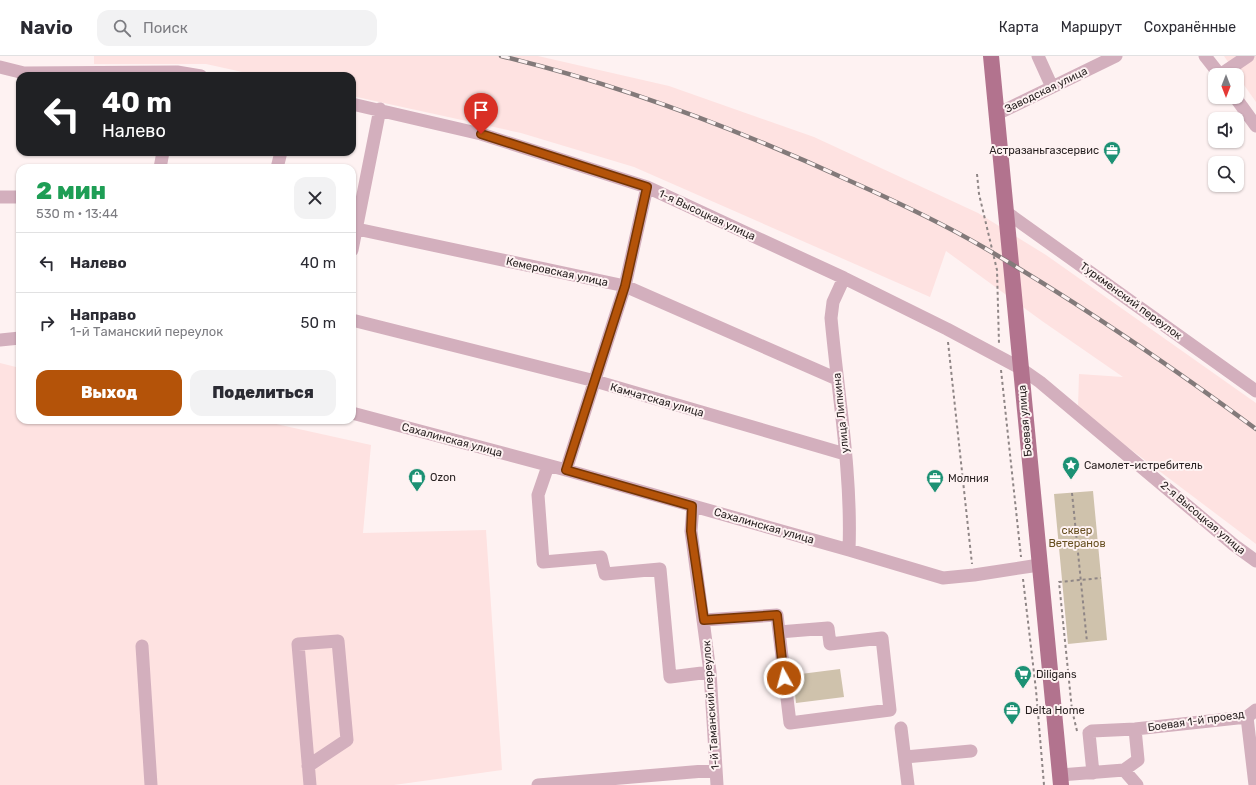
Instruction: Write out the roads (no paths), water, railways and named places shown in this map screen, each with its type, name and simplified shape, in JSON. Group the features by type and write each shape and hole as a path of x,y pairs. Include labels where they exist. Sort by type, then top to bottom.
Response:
{"main road":[{"name":"Боевая улица","path":"991,56 1060,780"}],"street":[{"path":"1038,56 1052,87"},
{"name":"Заводская улица","path":"997,114 1116,56"},
{"path":"1205,56 1214,68"},
{"path":"1230,68 1248,56"},
{"path":"0,67 20,72"},
{"path":"1240,104 1256,126"},
{"name":"1-я Высоцкая улица","path":"356,105 380,109 481,134 647,187 844,278 947,329 1020,368"},
{"path":"356,232 380,109"},
{"path":"566,470 625,286 647,187"},
{"path":"0,197 16,197"},
{"name":"Туркменский переулок","path":"1006,212 1256,391"},
{"name":"Кемеровская улица","path":"357,228 625,286 837,379"},
{"name":"улица Липкина","path":"844,278 833,302 831,318 850,516 849,550"},
{"name":"Камчатская улица","path":"356,321 595,382 845,454"},
{"path":"0,340 16,338"},
{"name":"2-я Высоцкая улица","path":"1020,368 1040,382 1234,545 1256,561"},
{"name":"Сахалинская улица","path":"356,415 566,470 849,550 942,578 974,575 1039,565"},
{"path":"548,466 538,495 543,562 601,557 605,574 660,569 670,677 710,672"},
{"name":"1-й Таманский переулок","path":"692,506 691,531 710,672 717,785"},
{"path":"704,620 777,615 779,632 790,723 890,710 882,638 830,644 828,628 779,632"},
{"path":"308,766 347,740 338,641 298,644 308,766 310,785"},
{"path":"142,646 151,785"},
{"path":"1253,716 1255,785"},
{"name":"Боевая 1-й проезд","path":"1093,772 1089,733 1092,731 1135,729 1253,716"},
{"path":"902,728 908,785"},
{"path":"1060,780 1093,772 1124,770 1138,760 1135,729"},
{"path":"905,757 970,751"},
{"path":"538,785 570,784 716,770"},
{"path":"1124,770 1137,785"}],"railway":[{"path":"501,56 591,80 722,126 808,162 917,212 983,247 1053,290 1156,357 1256,429"}],"place":[{"name":"Астразаньгазсервис","path":"1112,165"},
{"name":"Самолет-истребитель","path":"1071,480"},
{"name":"Ozon","path":"417,492"},
{"name":"Молния","path":"935,493"},
{"name":"Diligans","path":"1023,689"},
{"name":"Delta Home","path":"1012,725"}],"park label":[{"name":"сквер Ветеранов","path":"1077,536"}]}
